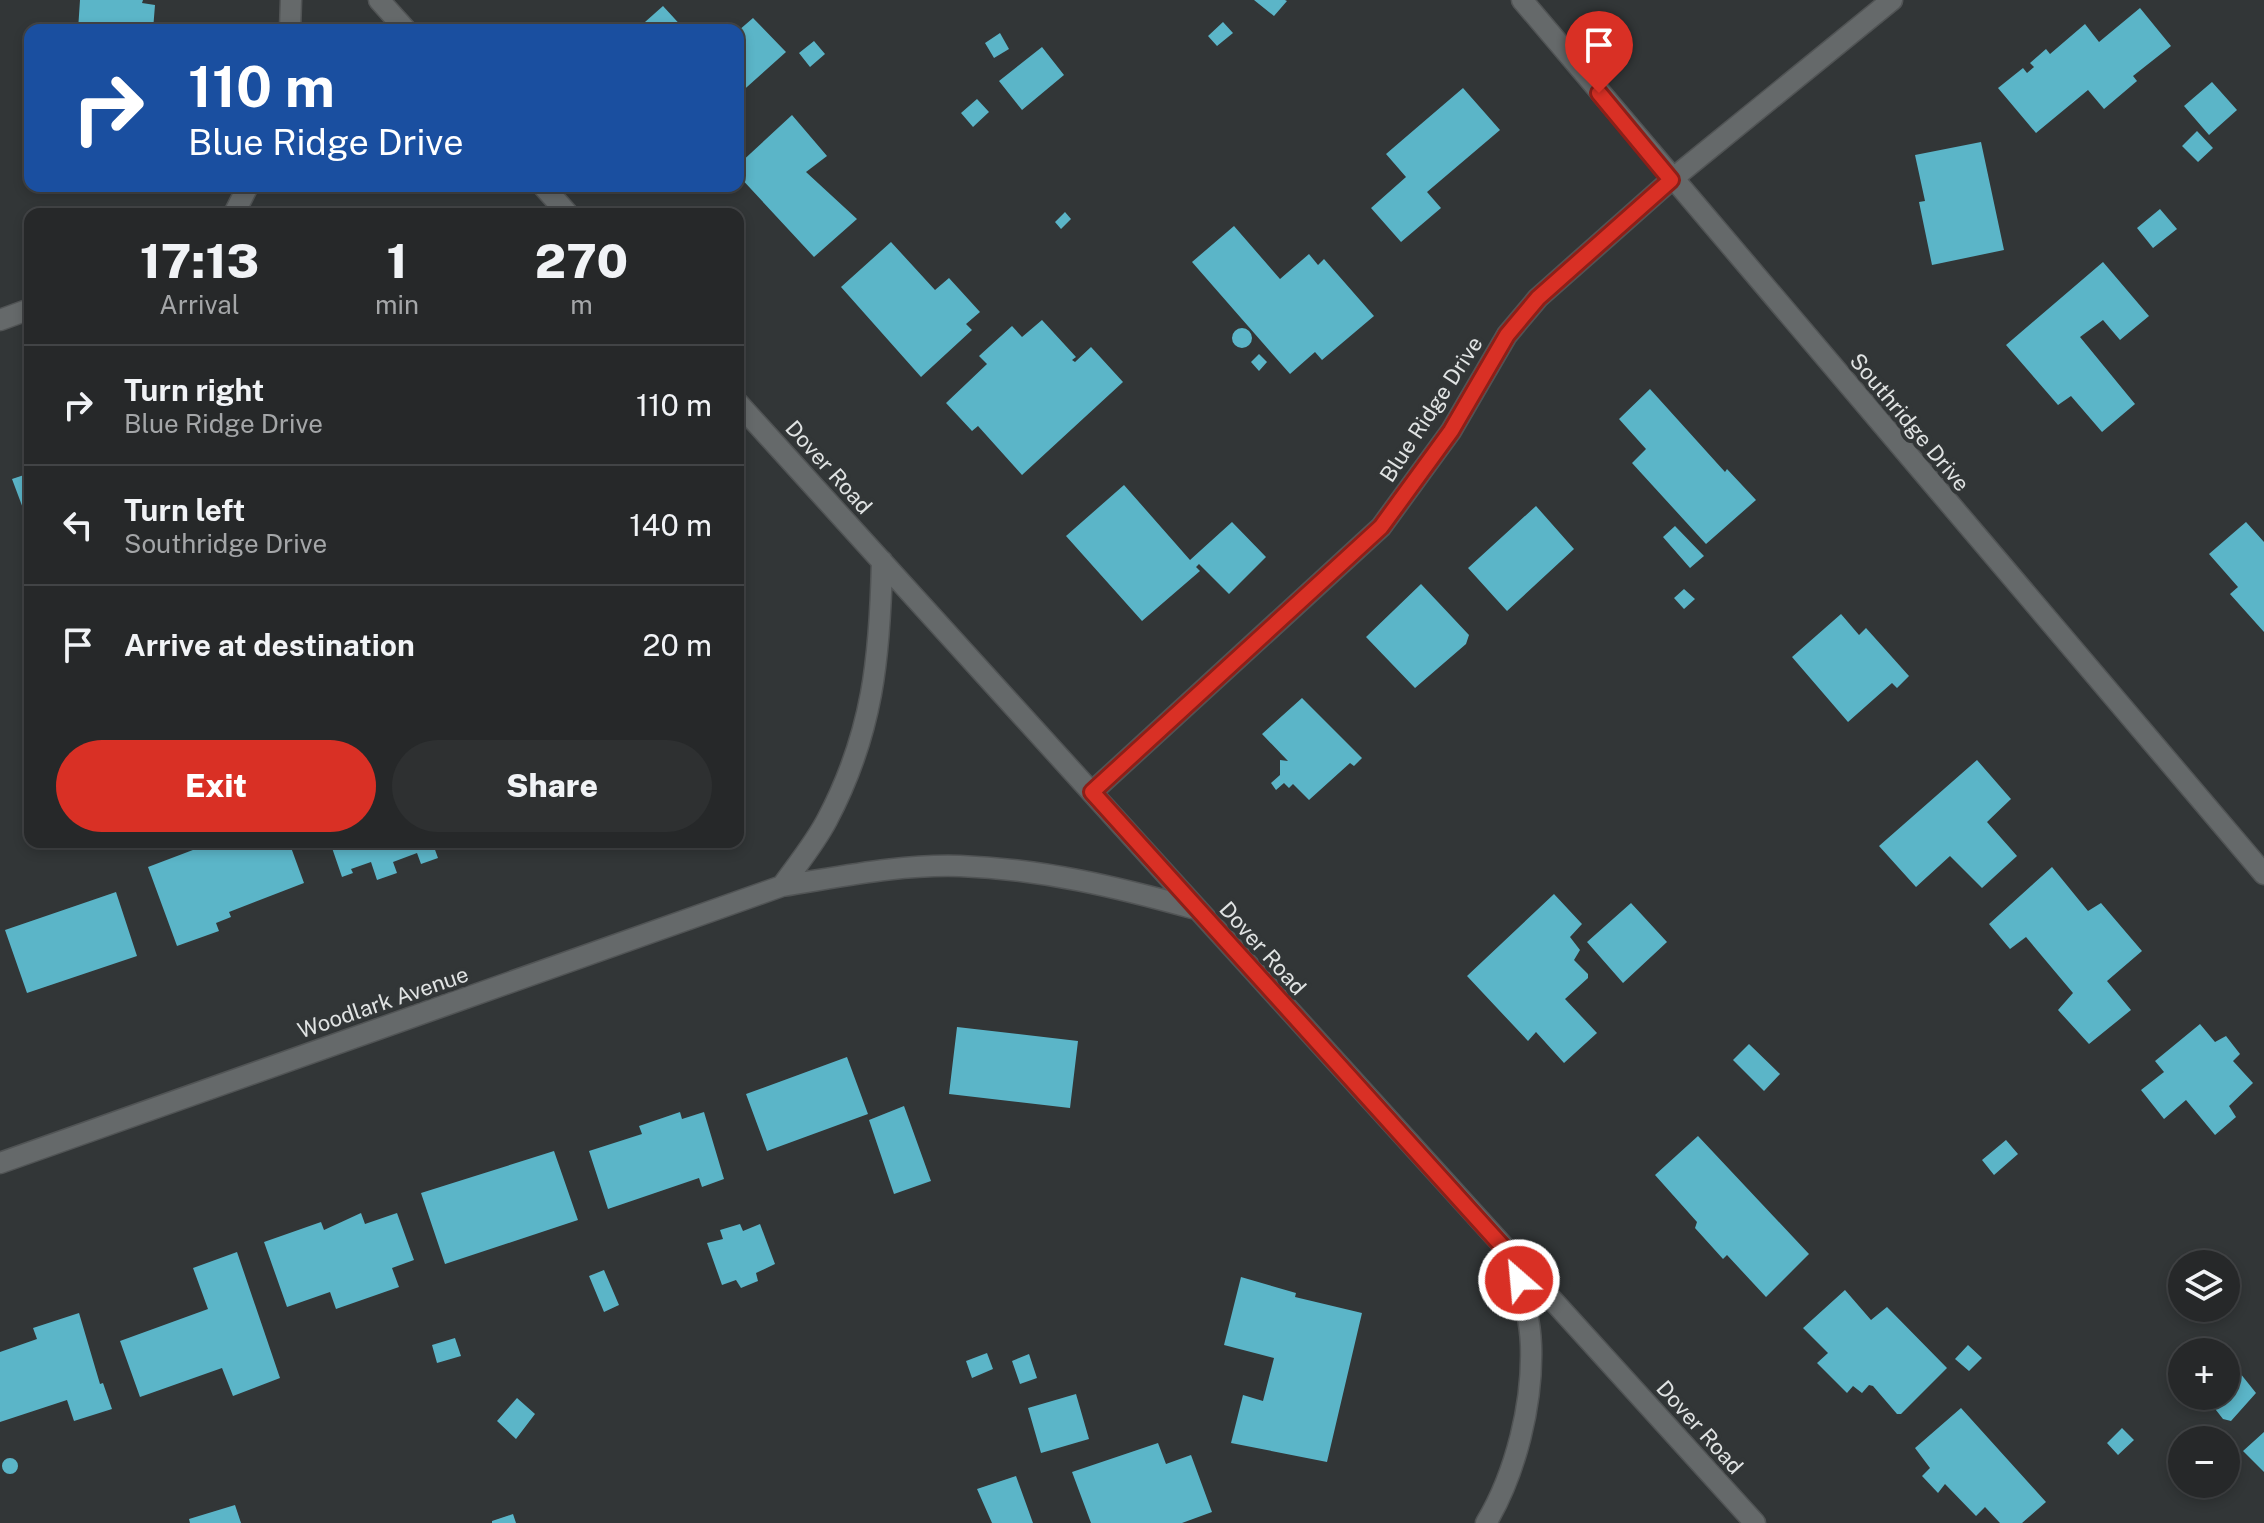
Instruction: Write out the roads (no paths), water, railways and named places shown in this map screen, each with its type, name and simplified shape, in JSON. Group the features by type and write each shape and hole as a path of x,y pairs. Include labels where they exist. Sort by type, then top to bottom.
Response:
{"street":[{"path":"290,24 291,0"},
{"path":"379,0 401,24"},
{"name":"Southridge Drive","path":"1522,0 1671,180 2264,874"},
{"name":"Blue Ridge Drive","path":"1092,792 1381,527 1451,431 1507,335 1538,298 1671,180 1892,0"},
{"path":"548,192 563,208"},
{"path":"0,320 24,311"},
{"name":"Dover Road","path":"744,410 1755,1523"},
{"path":"782,886 827,821 854,758 870,706 880,651 882,561"},
{"name":"Woodlark Avenue","path":"0,1163 782,886 881,871 957,866 1085,879 1196,909"},
{"path":"1486,1523 1498,1503 1530,1389 1531,1344 1526,1303 1511,1256"}]}
